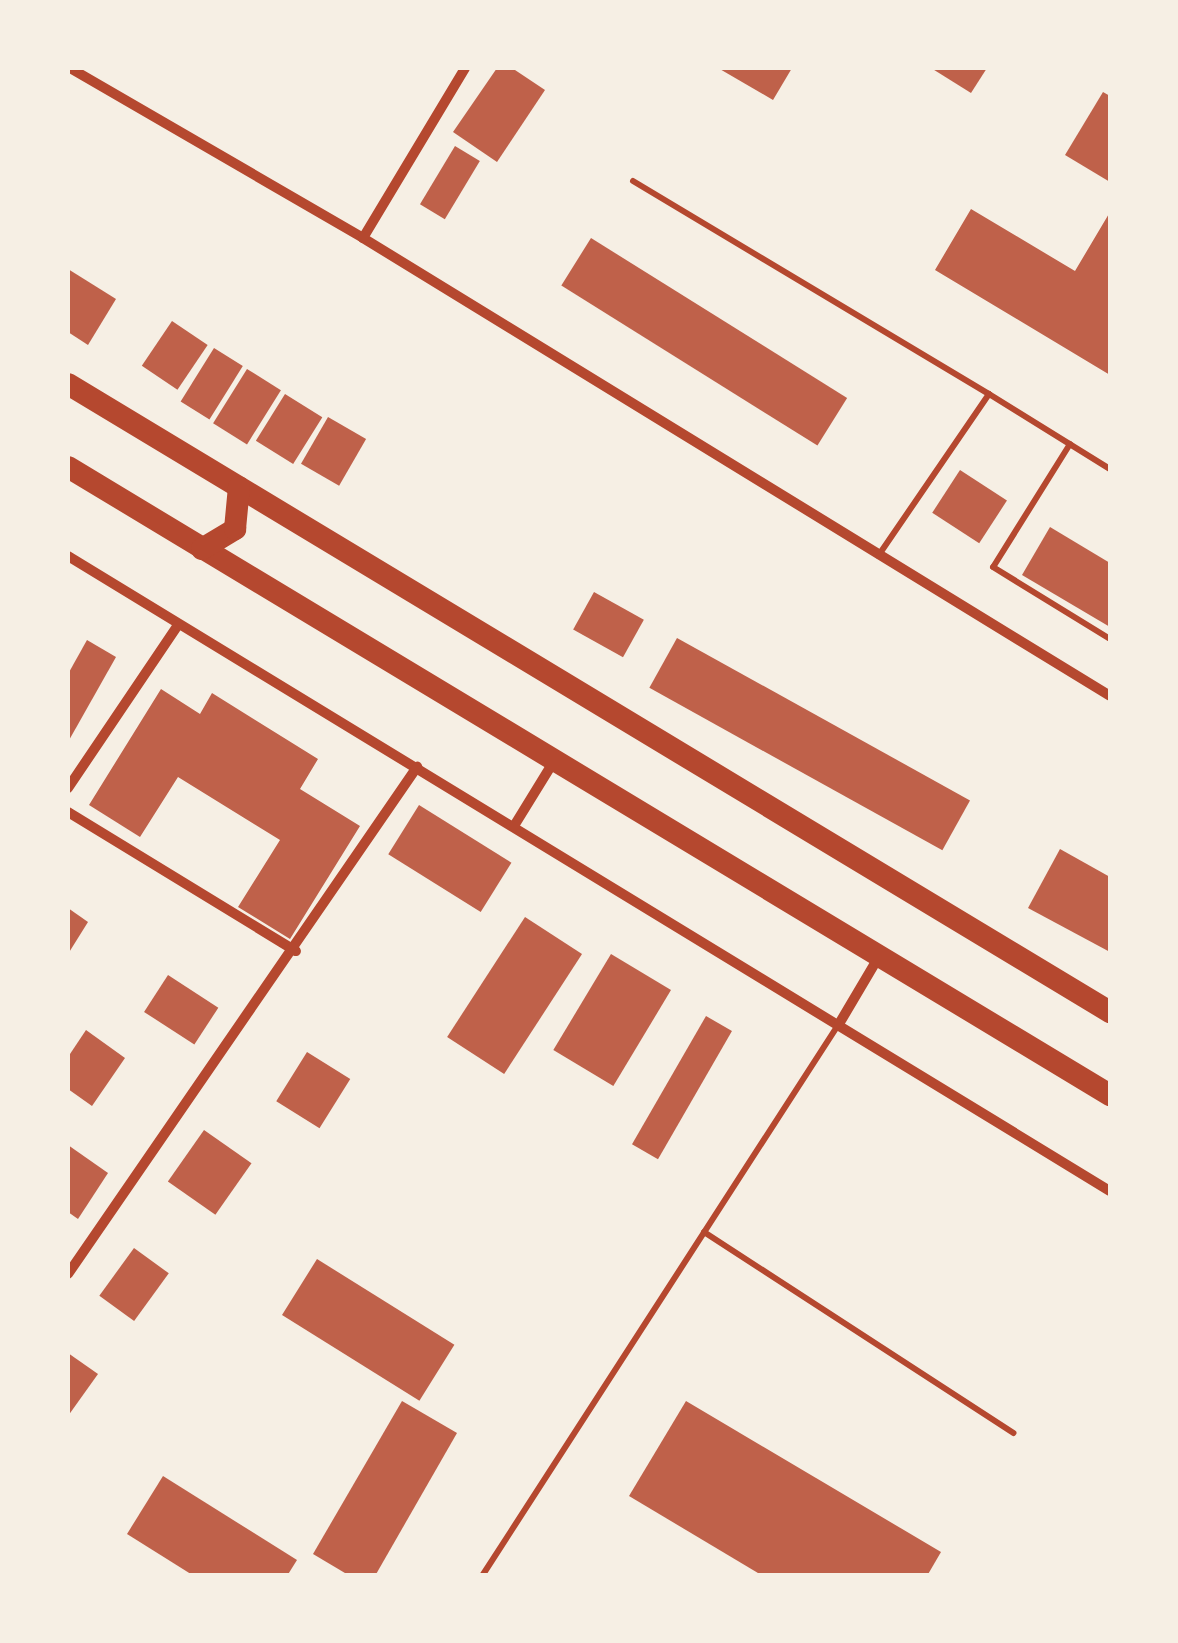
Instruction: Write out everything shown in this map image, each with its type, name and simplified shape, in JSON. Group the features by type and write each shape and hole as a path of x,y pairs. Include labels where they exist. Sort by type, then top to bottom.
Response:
{"highway":[{"path":"68,384 1110,1012"},
{"path":"68,467 1110,1095"},
{"path":"202,549 234,529 240,488"}],"street":[{"path":"70,68 364,238 877,557 1110,696"},
{"path":"364,238 465,68"},
{"path":"68,556 1110,1190"},
{"path":"68,788 178,626"},
{"path":"514,826 554,761"},
{"path":"68,1274 296,951 417,767"},
{"path":"68,812 296,951"},
{"path":"839,1024 878,958"}],"lane":[{"path":"633,180 1110,469"},
{"path":"877,557 989,394"},
{"path":"1070,444 993,568 1110,639"},
{"path":"482,1576 839,1024"},
{"path":"704,1232 1013,1433"}],"building":[{"path":"497,68 512,68 545,90 497,162 453,132"},
{"path":"718,68 792,68 773,100"},
{"path":"931,68 987,68 971,93"},
{"path":"1103,92 1110,96 1110,182 1065,155"},
{"path":"455,146 480,161 445,219 420,204"},
{"path":"971,209 1075,271 1110,212 1110,375 935,270"},
{"path":"591,238 847,398 817,446 561,285"},
{"path":"68,269 116,299 88,345 68,332"},
{"path":"172,321 208,345 177,390 142,366"},
{"path":"214,348 243,366 209,419 181,401"},
{"path":"247,369 281,390 247,444 213,423"},
{"path":"285,394 322,417 293,464 256,441"},
{"path":"328,417 366,439 339,486 301,464"},
{"path":"960,470 1007,500 979,543 932,513"},
{"path":"1050,527 1110,563 1110,627 1022,575"},
{"path":"594,592 644,620 623,657 573,630"},
{"path":"677,638 970,800 942,850 649,688"},
{"path":"87,640 116,657 68,742 68,674"},
{"path":"161,689 200,714 212,693 318,759 300,789 360,826 290,939 238,907 280,840 178,777 140,837 89,805"},
{"path":"419,805 511,863 481,912 388,854"},
{"path":"1060,849 1110,877 1110,952 1028,908"},
{"path":"68,908 88,922 68,954"},
{"path":"525,917 582,954 504,1074 447,1037"},
{"path":"611,954 671,990 613,1086 553,1050"},
{"path":"168,975 218,1008 194,1045 144,1012"},
{"path":"706,1016 732,1031 658,1159 632,1144"},
{"path":"86,1030 125,1058 92,1106 68,1089 68,1057"},
{"path":"307,1052 350,1079 320,1128 276,1101"},
{"path":"204,1130 252,1163 215,1215 168,1182"},
{"path":"68,1145 108,1173 78,1219 68,1212"},
{"path":"134,1248 169,1273 134,1321 99,1296"},
{"path":"317,1259 454,1345 419,1401 282,1315"},
{"path":"68,1353 98,1374 68,1416"},
{"path":"402,1401 457,1433 375,1576 350,1576 313,1554"},
{"path":"686,1401 941,1552 927,1576 763,1576 629,1496"},
{"path":"163,1476 297,1560 287,1576 194,1576 127,1534"}]}
